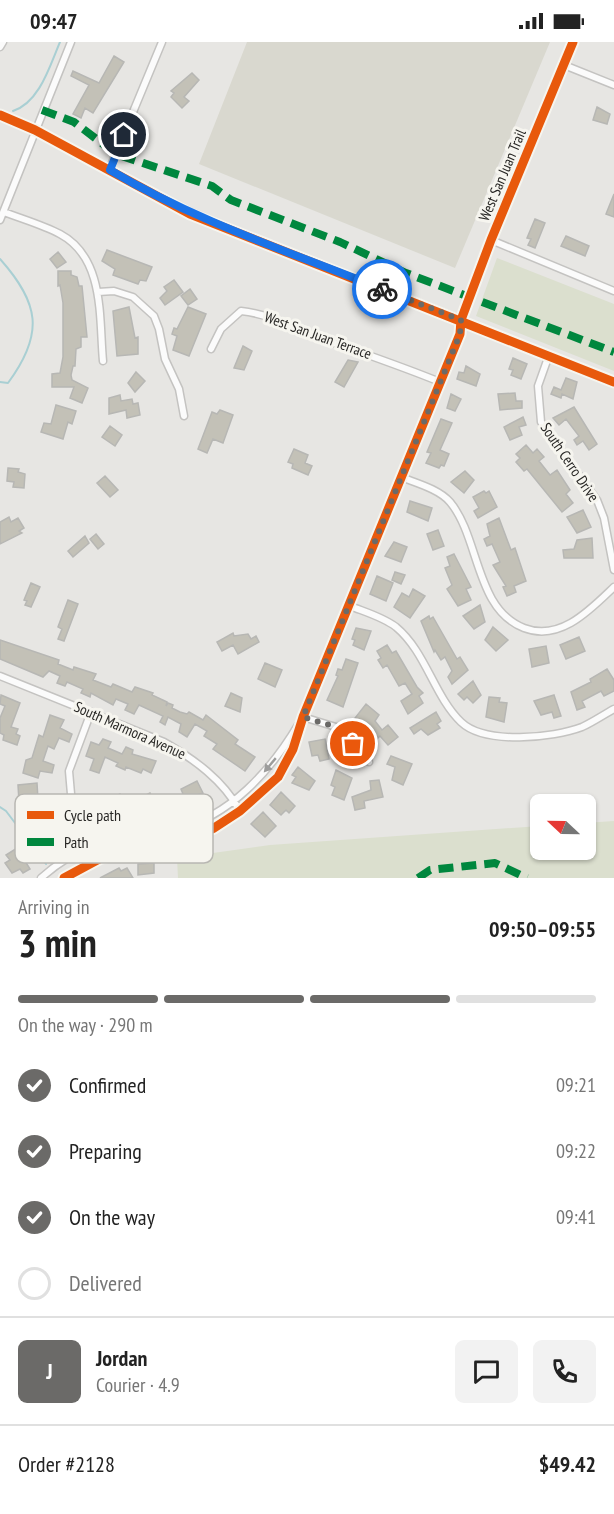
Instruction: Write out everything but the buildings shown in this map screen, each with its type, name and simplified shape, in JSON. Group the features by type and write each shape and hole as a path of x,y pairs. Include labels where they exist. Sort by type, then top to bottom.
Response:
{"street":[{"path":"0,47 3,42"},
{"path":"0,220 71,42"},
{"path":"110,170 162,42"},
{"name":"West San Juan Trail","path":"461,320 491,240 573,42"},
{"path":"564,65 614,86"},
{"path":"0,116 35,130 190,214 614,381"},
{"path":"4,212 61,235 75,246 87,262 98,292 103,361"},
{"path":"491,240 614,291"},
{"path":"98,292 114,291 133,297 154,316 165,359 179,389 184,416"},
{"name":"West San Juan Terrace","path":"211,349 221,329 241,311 261,313 322,339 384,359 440,382"},
{"path":"213,828 240,811 278,777 293,749 303,717 460,334 461,320"},
{"name":"South Cerro Drive","path":"549,355 538,386 541,422 597,500 604,518 614,570"},
{"path":"401,477 431,490 447,499 453,506 458,513 489,592 501,613 515,625 533,632 553,631 572,624 614,587"},
{"path":"350,606 397,628 413,647 462,723 484,734 507,737 545,735 581,727 614,709"},
{"name":"South Marmora Avenue","path":"0,676 164,742 190,757 234,800 240,811"},
{"path":"71,794 69,771 92,712"},
{"path":"303,717 336,727 369,762"},
{"path":"213,814 234,800 268,767 303,717"},
{"path":"41,878 59,863"},
{"path":"64,878 92,863"}],"shaded area":[{"path":"247,42 550,42 455,268 199,164"}],"green space":[{"path":"497,258 614,304 614,371 476,316"},
{"path":"614,821 614,878 178,878 177,863 213,863 213,853 270,845 530,827 530,860 596,860 596,822"}],"waterway":[{"path":"13,111 30,100 37,91 48,72 60,42"},
{"path":"0,259 23,290 32,319 32,333 28,349 20,365 8,383 0,382"},
{"path":"0,807 15,823"}],"marked path":[{"path":"42,110 74,122 116,154 212,186 231,200 340,242 406,273 614,352"},
{"path":"418,878 430,870 495,863 527,878"}],"cycle path":[{"path":"213,828 240,811 278,777 293,749 303,717 460,334 461,320 491,240 573,42"},
{"path":"0,115 35,130 190,214 614,382"},
{"path":"64,878 92,863"}],"way so far":[{"path":"353,744 336,727 303,717 460,334 461,320 382,289"}],"route":[{"path":"124,135 110,170 146,192 190,214 382,289"}]}
